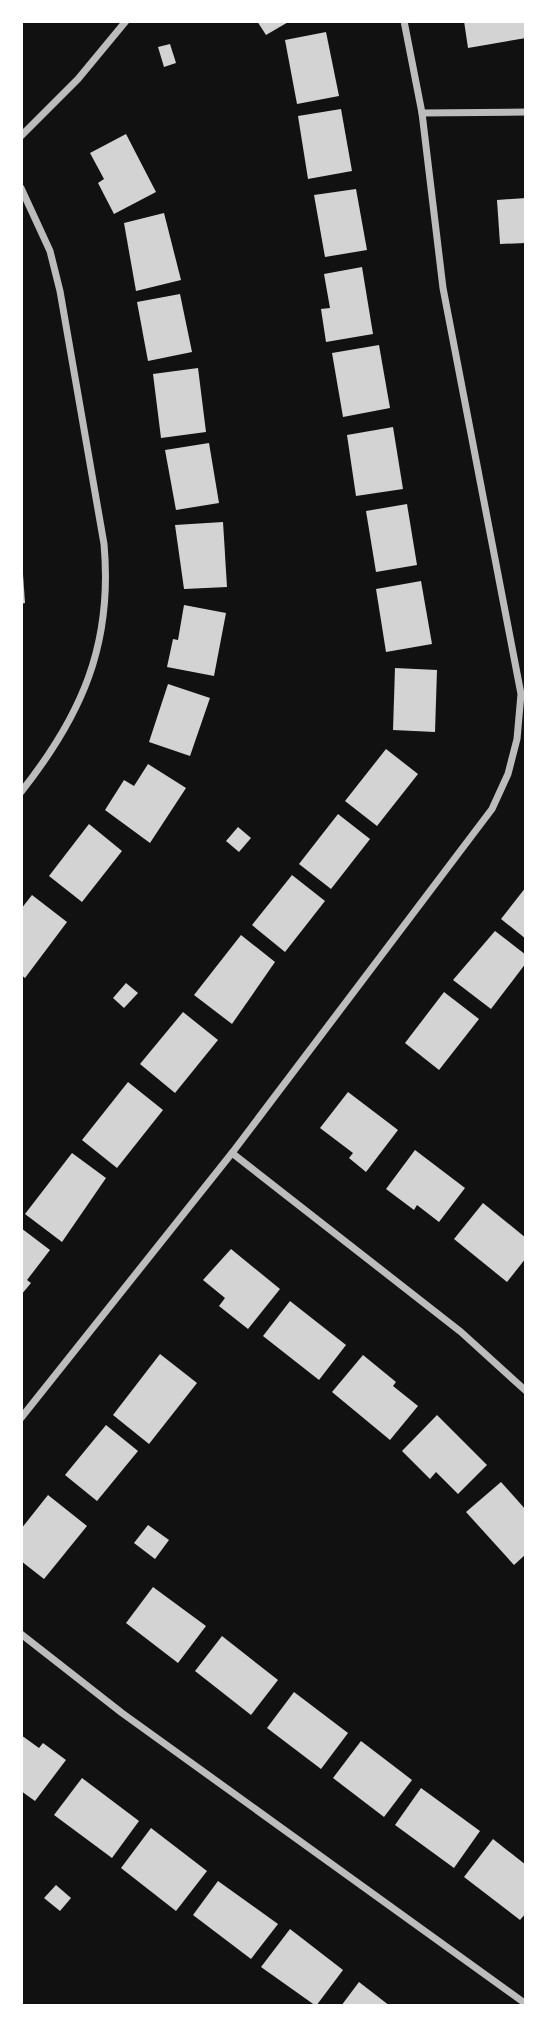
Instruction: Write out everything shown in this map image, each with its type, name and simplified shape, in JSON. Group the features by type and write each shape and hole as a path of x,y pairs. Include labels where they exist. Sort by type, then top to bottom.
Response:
{"street":[{"path":"21,136 78,79 126,21"},
{"path":"21,1418 232,1153 492,808 508,774 517,739 523,694 443,288 422,113 404,21"},
{"path":"422,113 526,112"},
{"path":"21,188 50,251 60,291 103,534 106,583 104,625 85,689 62,736 21,792"},
{"path":"232,1153 461,1332 526,1391"},
{"path":"21,1634 122,1713 526,2004"}],"building":[{"path":"257,21 290,21 266,35"},
{"path":"464,21 526,21 526,38 468,48"},
{"path":"326,32 339,96 297,104 285,40"},
{"path":"170,44 176,63 164,67 158,47"},
{"path":"341,109 352,171 308,179 298,116"},
{"path":"126,134 156,192 114,214 98,183 104,179 90,153"},
{"path":"356,189 367,250 325,257 314,195"},
{"path":"526,198 526,243 500,244 497,200"},
{"path":"164,213 181,280 136,291 124,223"},
{"path":"362,267 373,334 326,342 321,309 330,308 324,274"},
{"path":"180,294 192,352 148,361 137,302"},
{"path":"379,345 390,408 343,417 332,353"},
{"path":"198,368 206,432 161,438 153,374"},
{"path":"393,427 403,489 356,496 347,435"},
{"path":"209,443 219,503 176,510 165,450"},
{"path":"407,504 417,565 376,572 366,511"},
{"path":"223,522 227,587 184,589 175,525"},
{"path":"21,574 25,603 21,604"},
{"path":"421,581 432,644 386,652 376,589"},
{"path":"184,605 226,613 214,676 167,667 173,639 178,640"},
{"path":"395,668 437,670 435,732 393,730"},
{"path":"168,684 210,698 190,756 149,742"},
{"path":"386,749 418,774 377,826 345,801"},
{"path":"148,764 186,788 150,843 105,810 124,780 134,786"},
{"path":"338,814 370,839 331,889 299,864"},
{"path":"89,824 122,851 82,902 49,876"},
{"path":"238,827 251,838 239,852 226,841"},
{"path":"292,875 325,901 285,952 252,925"},
{"path":"526,887 526,939 501,919"},
{"path":"32,895 67,922 25,978 21,975 21,909"},
{"path":"495,931 526,955 526,963 491,1009 453,980"},
{"path":"241,935 275,962 232,1024 194,995"},
{"path":"126,983 138,993 124,1008 113,998"},
{"path":"444,992 479,1019 439,1070 405,1043"},
{"path":"183,1012 218,1040 175,1093 140,1064"},
{"path":"128,1082 163,1110 117,1168 82,1140"},
{"path":"348,1092 398,1130 366,1172 349,1158 353,1153 320,1128"},
{"path":"415,1150 465,1188 439,1222 417,1205 414,1210 386,1189"},
{"path":"72,1153 106,1178 62,1242 25,1214"},
{"path":"483,1203 526,1238 526,1258 507,1282 454,1239"},
{"path":"21,1228 50,1250 27,1280 31,1283 21,1295"},
{"path":"231,1249 280,1289 248,1329 219,1306 225,1298 203,1280"},
{"path":"290,1301 346,1345 319,1380 263,1336"},
{"path":"160,1354 197,1383 149,1444 113,1415"},
{"path":"363,1355 396,1382 393,1386 418,1406 390,1440 332,1392"},
{"path":"437,1415 487,1465 458,1494 436,1472 430,1479 402,1451"},
{"path":"106,1425 138,1451 97,1501 65,1475"},
{"path":"501,1482 526,1510 526,1554 514,1565 466,1512"},
{"path":"48,1495 87,1526 44,1579 21,1561 21,1529"},
{"path":"148,1525 169,1540 155,1559 134,1543"},
{"path":"153,1587 206,1626 178,1663 126,1623"},
{"path":"222,1636 278,1680 251,1715 195,1671"},
{"path":"294,1692 348,1733 321,1769 267,1728"},
{"path":"21,1735 39,1748 43,1743 66,1760 35,1801 21,1791"},
{"path":"361,1741 412,1780 384,1817 333,1778"},
{"path":"82,1778 139,1821 112,1858 54,1815"},
{"path":"421,1788 480,1831 454,1868 395,1825"},
{"path":"151,1828 207,1871 176,1911 121,1868"},
{"path":"493,1839 526,1865 526,1913 520,1920 464,1877"},
{"path":"218,1881 278,1924 251,1959 193,1915"},
{"path":"56,1885 71,1898 60,1911 44,1898"},
{"path":"290,1929 343,1970 316,2006 261,1967"},
{"path":"359,1982 390,2006 341,2006"}]}
